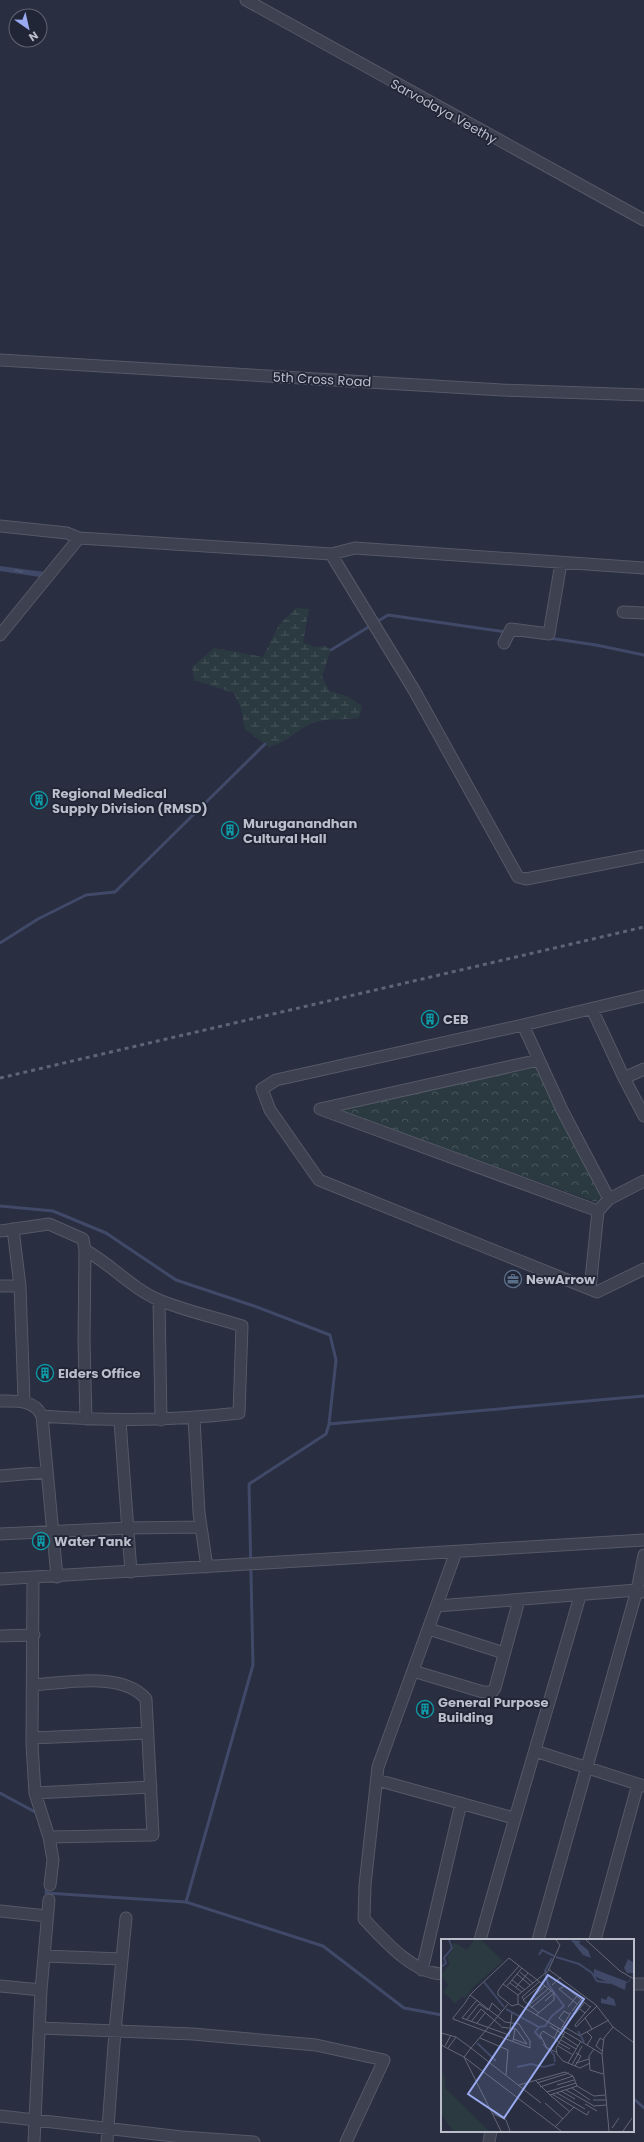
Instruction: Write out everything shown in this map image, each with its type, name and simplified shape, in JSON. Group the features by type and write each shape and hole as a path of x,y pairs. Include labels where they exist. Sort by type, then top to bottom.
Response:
{"street":[{"name":"Sarvodaya Veethy","path":"246,0 644,220"},
{"name":"5th Cross Road","path":"0,360 495,389 644,395"},
{"path":"0,526 67,533 79,538 331,554 355,548 644,568"},
{"path":"0,635 79,538"},
{"path":"331,554 414,690 518,877 526,879 644,856"},
{"path":"504,643 511,629 549,634 561,562"},
{"path":"623,612 644,613"},
{"path":"644,996 523,1025 276,1080 262,1089 270,1110 319,1180 597,1292 644,1269"},
{"path":"592,1009 624,1078 644,1116"},
{"path":"523,1025 562,1110 609,1199"},
{"path":"539,1060 320,1109 598,1211"},
{"path":"624,1078 644,1069"},
{"path":"590,1289 598,1211 609,1199 644,1181"},
{"path":"0,1231 49,1224 83,1240 85,1250 84,1341 86,1420"},
{"path":"13,1229 20,1286 24,1400"},
{"path":"42,1416 120,1421 136,1418 160,1420 194,1418 239,1413 242,1326 159,1300 120,1276 102,1259 85,1250"},
{"path":"0,1286 20,1286"},
{"path":"159,1300 160,1420"},
{"path":"0,1401 24,1400 39,1410 42,1416 51,1532 57,1577"},
{"path":"194,1418 201,1527 207,1568"},
{"path":"120,1421 131,1572"},
{"path":"0,1476 47,1472"},
{"path":"0,1534 128,1528 201,1527"},
{"path":"0,1580 644,1540"},
{"path":"441,1974 432,1974 422,1970 390,1946 364,1918 365,1884 378,1767 456,1552"},
{"path":"538,1939 587,1767 640,1591 644,1555"},
{"path":"33,1578 34,1635 32,1738 35,1793 49,1837 53,1860 50,1885"},
{"path":"437,1606 519,1600 548,1596 580,1596 640,1591"},
{"path":"480,1939 514,1818 535,1752 580,1596"},
{"path":"413,1671 483,1692 492,1692 495,1688 519,1600"},
{"path":"429,1629 504,1652"},
{"path":"0,1636 34,1635"},
{"path":"33,1685 92,1681 114,1682 138,1690 146,1699 153,1835 49,1837"},
{"path":"32,1738 148,1733"},
{"path":"535,1752 641,1785 595,1939"},
{"path":"377,1780 514,1818"},
{"path":"35,1793 151,1787"},
{"path":"422,1970 461,1803"},
{"path":"34,2142 41,1990 49,1900"},
{"path":"0,1910 48,1916"},
{"path":"108,2142 115,2031 126,1918"},
{"path":"44,1956 122,1959"},
{"path":"0,1986 41,1990"},
{"path":"40,2028 193,2034 316,2045 384,2060 346,2142"},
{"path":"0,2116 109,2127 182,2139 254,2142"},
{"path":"489,2142 491,2132"}],"green space":[{"path":"296,608 309,609 303,642 314,647 325,646 331,650 322,676 329,691 347,696 362,706 359,718 320,721 302,729 280,743 269,747 245,729 241,709 234,693 194,680 192,667 214,648 263,657 279,625"},
{"path":"539,1067 603,1194 596,1202 337,1110"}],"water":[{"path":"0,566 44,572 40,577 0,571"}],"waterway":[{"path":"331,650 388,615 506,632"},
{"path":"549,638 596,645 644,655"},
{"path":"0,943 38,919 86,895 115,892 265,744"},
{"path":"0,1206 53,1211 106,1233 176,1280 254,1306 330,1335 336,1360 329,1424 644,1396"},
{"path":"329,1424 326,1434 249,1484 253,1665 186,1902 323,1946 404,2008 441,2015"},
{"path":"0,1793 37,1813"},
{"path":"47,1886 46,1893 186,1902"},
{"path":"634,2099 644,2108"}],"railway":[{"path":"0,1078 644,927"}],"place":[{"name":"Regional Medical Supply Division (RMSD)","path":"39,800"},
{"name":"Muruganandhan Cultural Hall","path":"230,830"},
{"name":"CEB","path":"430,1019"},
{"name":"NewArrow","path":"513,1279"},
{"name":"Elders Office","path":"45,1373"},
{"name":"Water Tank","path":"41,1541"},
{"name":"General Purpose Building","path":"425,1709"}]}
